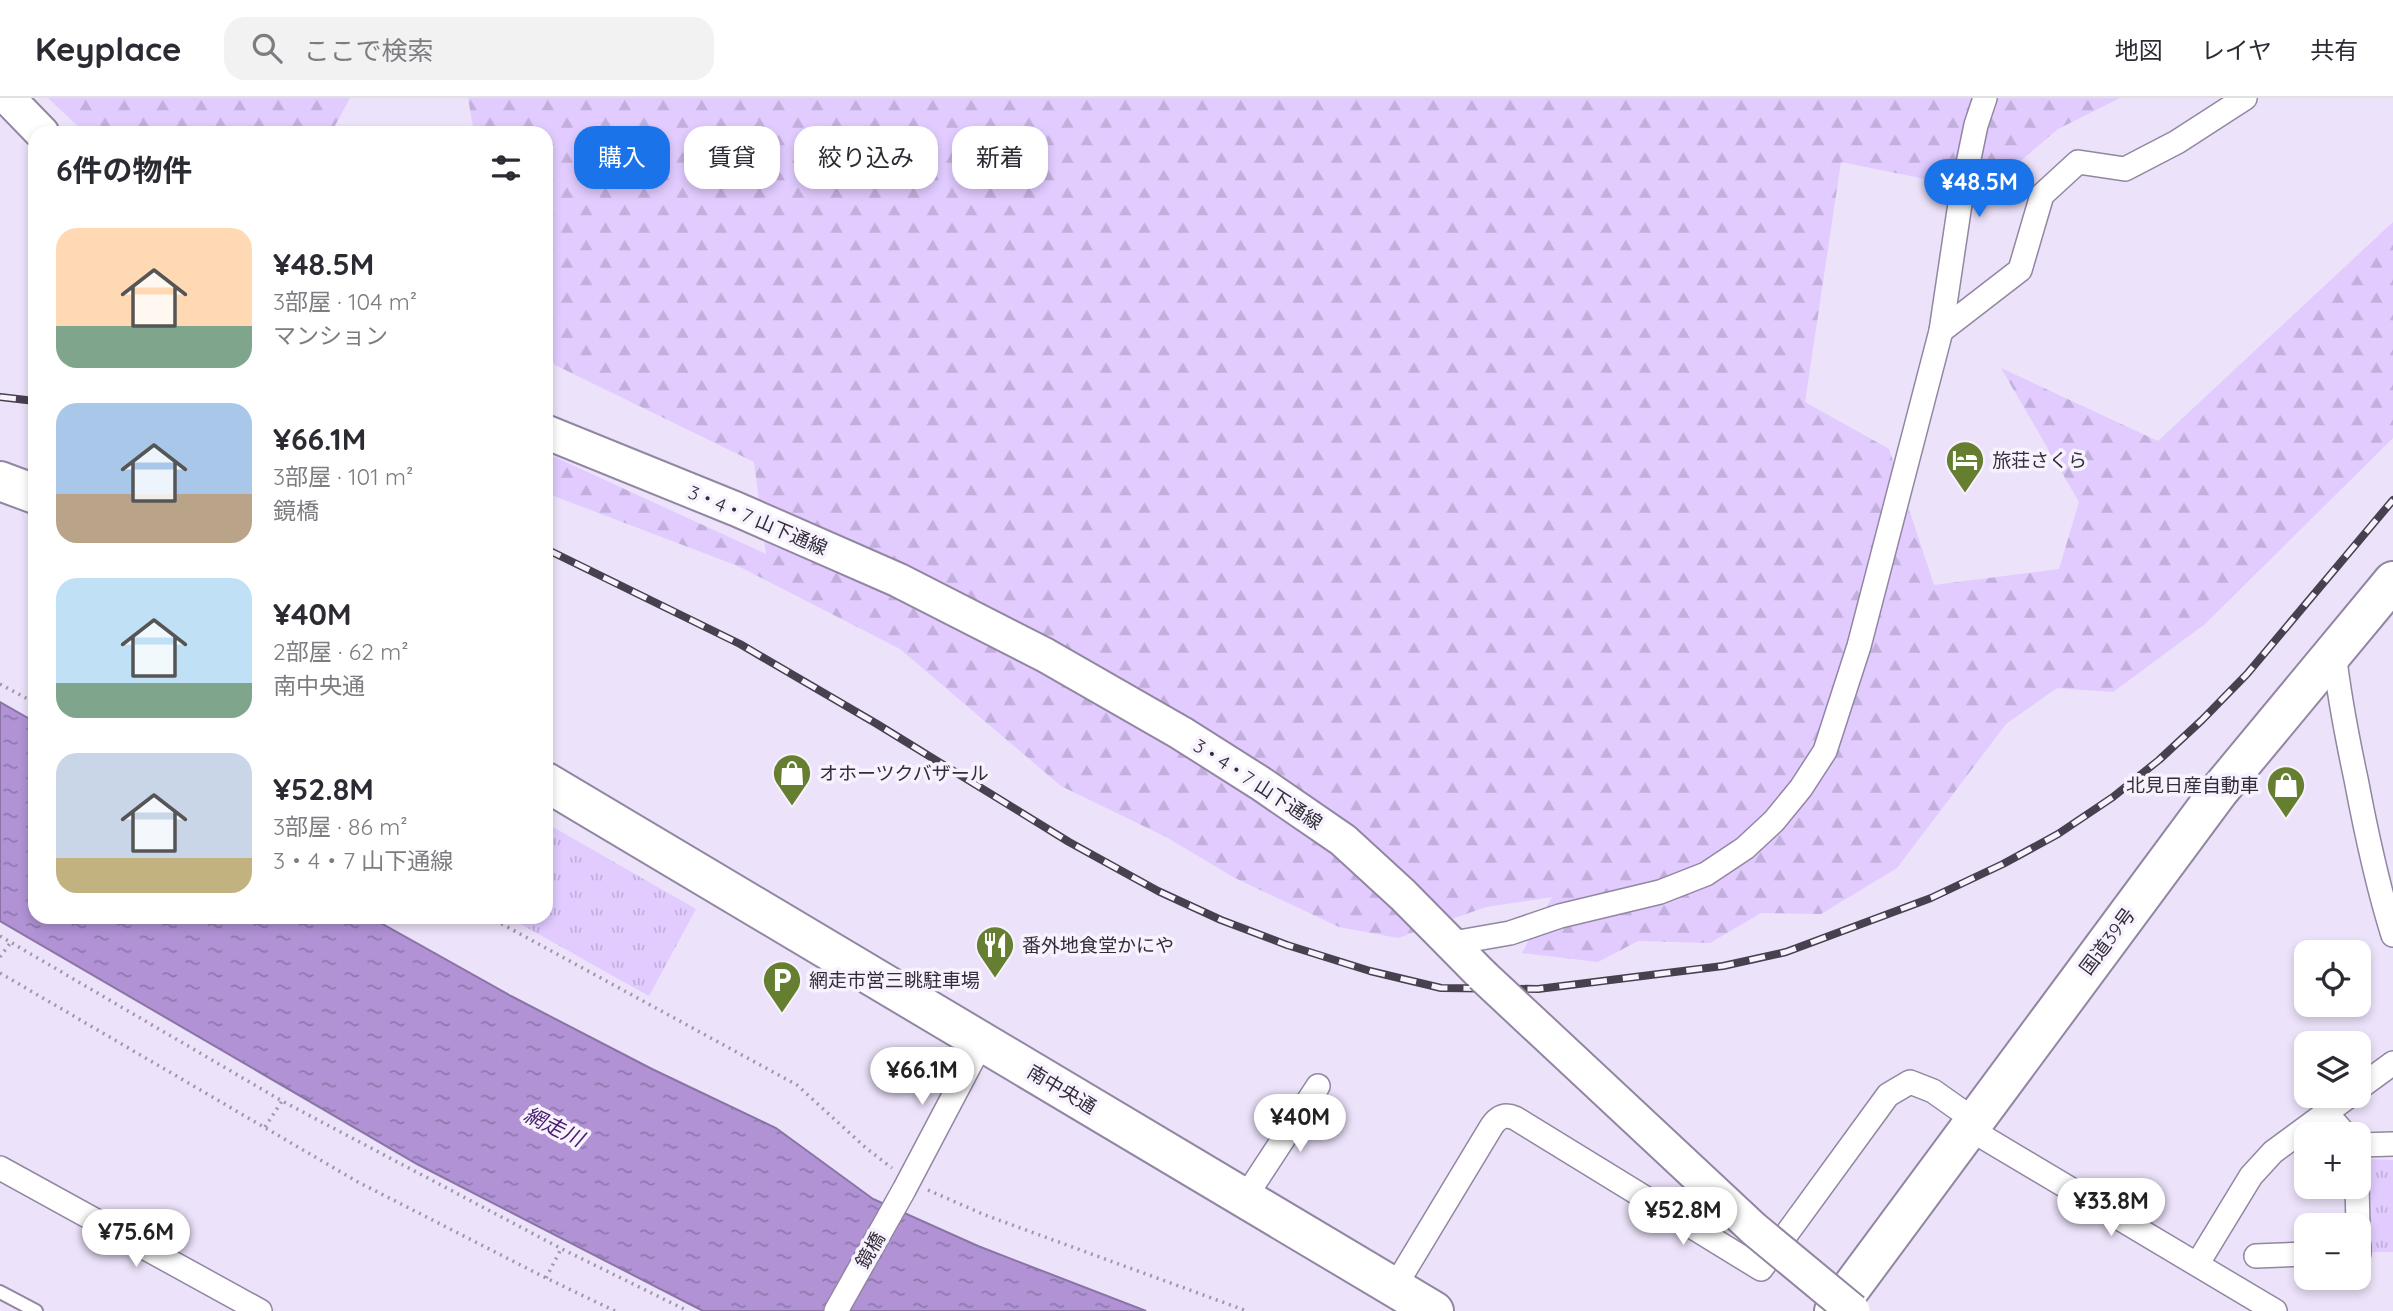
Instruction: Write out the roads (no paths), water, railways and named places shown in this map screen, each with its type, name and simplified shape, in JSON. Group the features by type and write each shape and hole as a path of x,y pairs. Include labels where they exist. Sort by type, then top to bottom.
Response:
{"highway":[{"name":"国道39号","path":"1834,1311 2219,792 2393,580"},
{"name":"南中央通","path":"553,786 1434,1311"}],"street":[{"path":"8,98 35,126"},
{"path":"1453,943 1510,933 1573,913 1660,892 1706,874 1745,848 1774,821 1801,788 1825,751 1859,646 1941,331 1961,197 1976,125 1985,98"},
{"path":"1941,331 2020,270 2042,195 2078,162 2126,169 2177,142 2245,98"},
{"name":"3・4・7 山下通線","path":"553,435 736,509 898,580 1045,655 1181,733 1260,783 1343,840 1453,943 1482,975 1754,1229 1853,1311"},
{"path":"2334,652 2338,691 2367,835 2380,894 2393,935"},
{"name":"鏡橋","path":"836,1311 982,1042"},
{"path":"2371,1079 2393,1063"},
{"path":"1394,1288 1490,1129 1502,1117 1508,1115 1515,1118 1761,1269 1888,1095 1910,1082 1933,1091 1971,1124 2275,1311"},
{"path":"1244,1199 1318,1086"},
{"path":"2198,1263 2251,1176 2273,1152 2333,1108"},
{"path":"2326,1113 2334,1122"},
{"path":"2371,1145 2393,1144"},
{"path":"0,1168 260,1311"},
{"path":"2256,1256 2294,1254"}],"lane":[{"path":"0,1292 36,1311"}],"water":[{"name":"網走川","path":"0,702 28,718 28,924 382,924 511,996 652,1069 776,1128 873,1199 978,1246 1146,1311 703,1311 417,1164 0,921"}],"railway":[{"path":"0,397 28,400"},
{"path":"553,552 740,644 1069,842 1158,891 1221,920 1287,945 1370,971 1441,988 1538,989 1723,966 1786,952 1931,898 2058,834 2113,797 2159,760 2202,720 2247,674 2393,500"}],"place":[{"name":"旅荘さくら","path":"1965,494"},
{"name":"オホーツクバザール","path":"792,807"},
{"name":"北見日産自動車","path":"2286,819"},
{"name":"番外地食堂かにや","path":"995,979"},
{"name":"網走市営三眺駐車場","path":"782,1014"}]}
